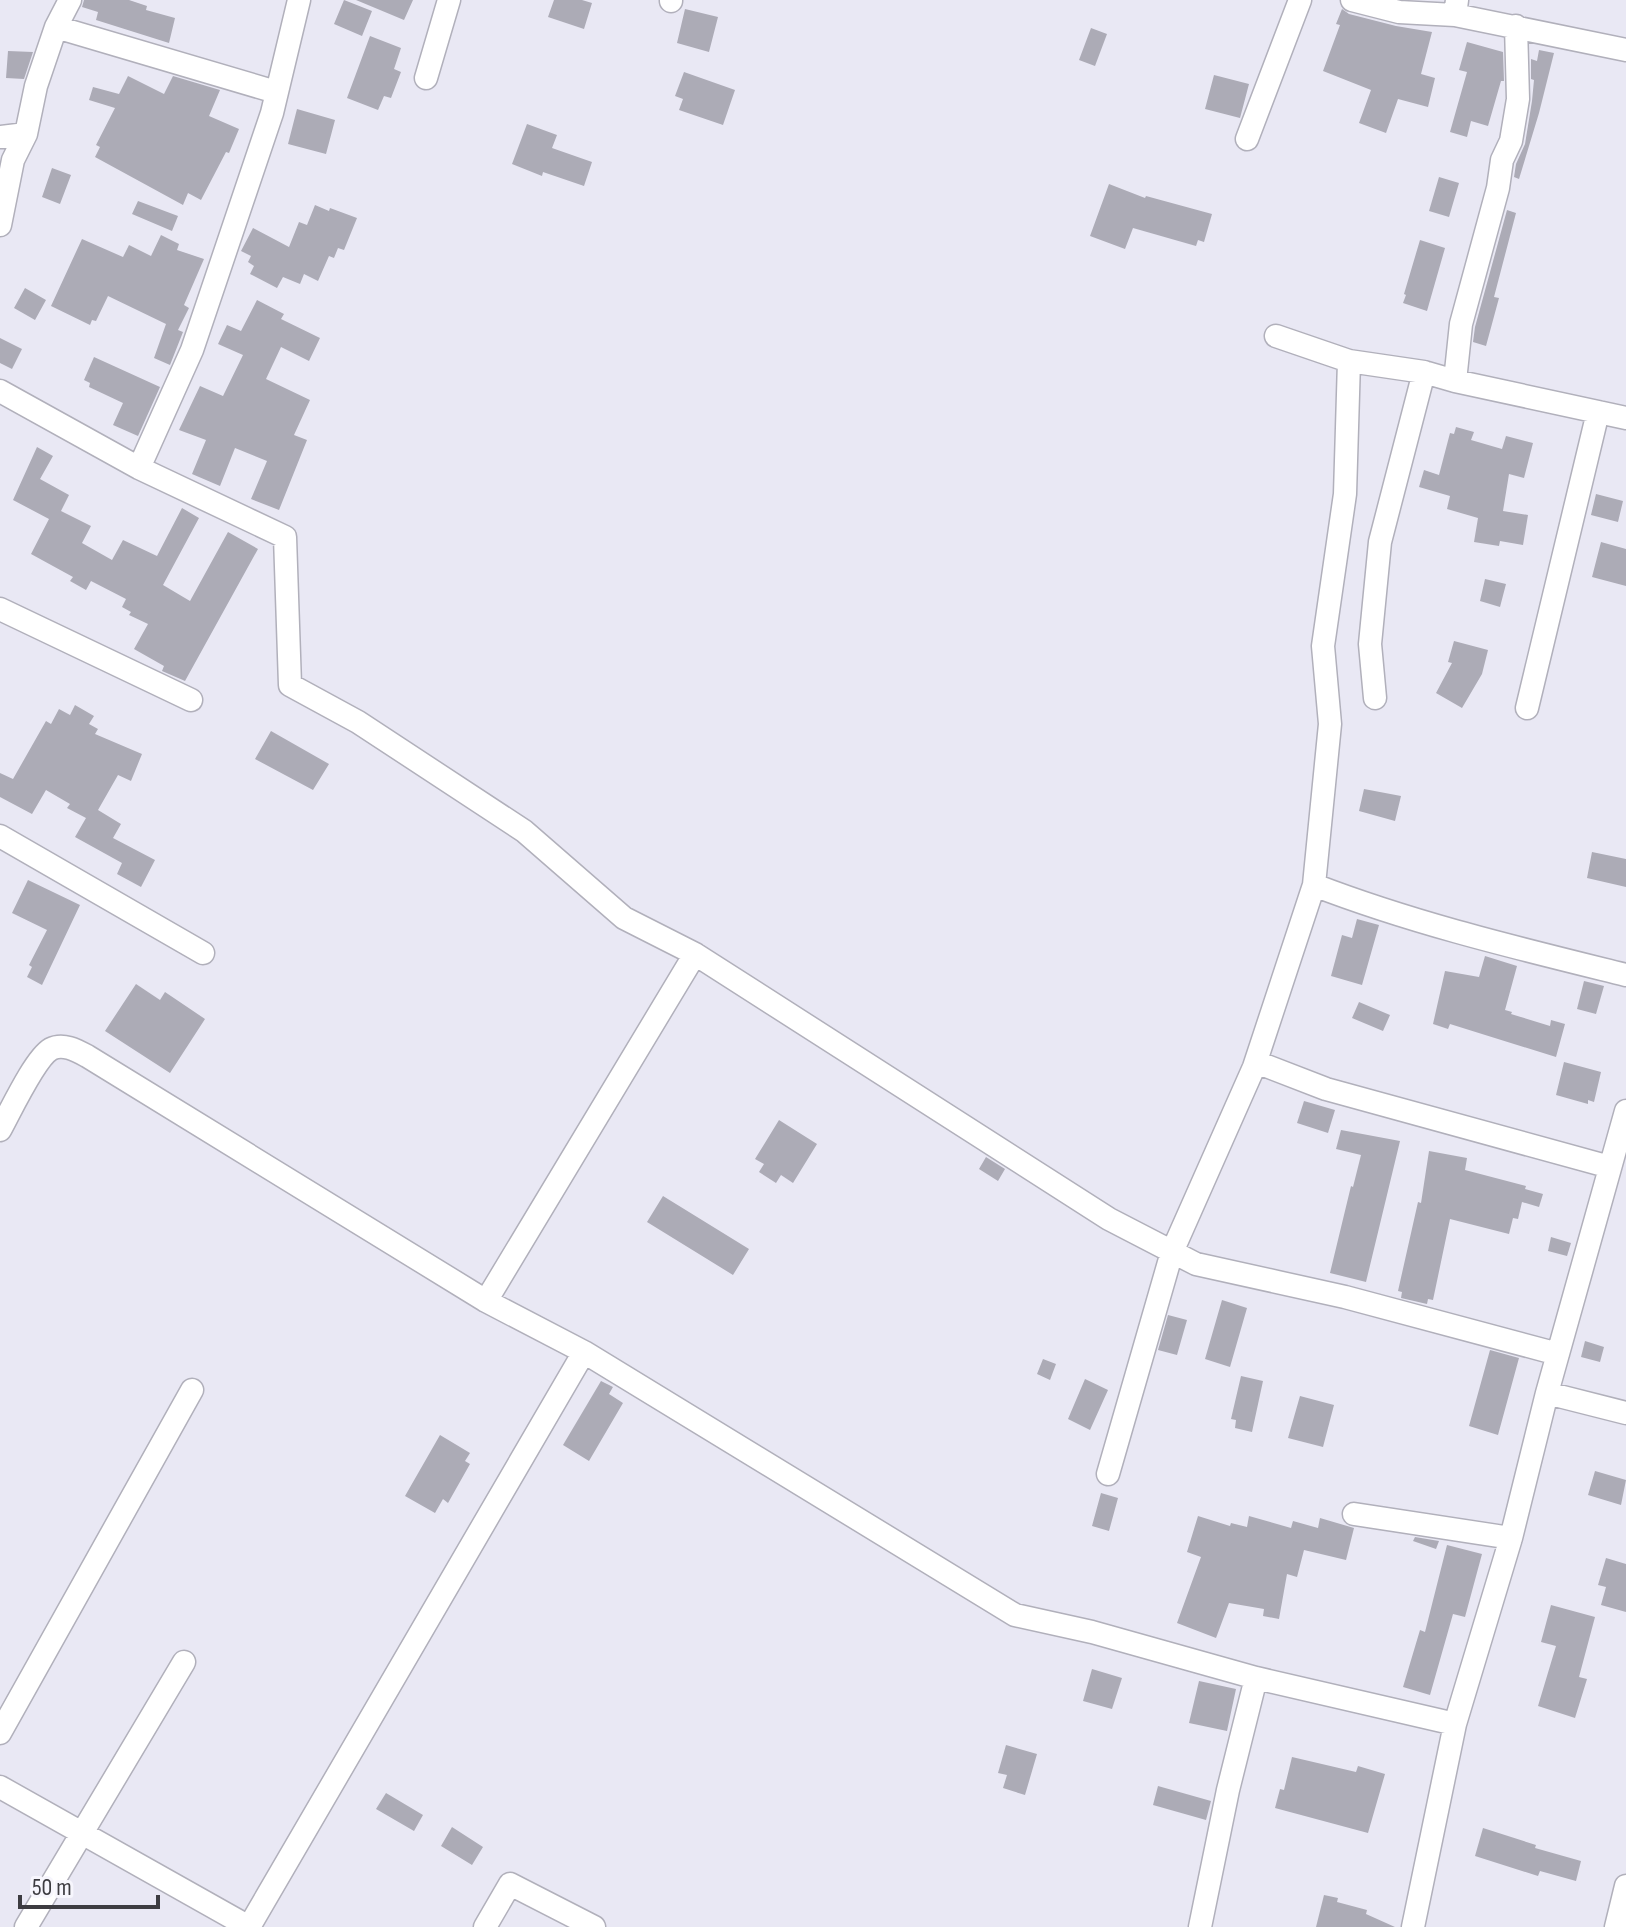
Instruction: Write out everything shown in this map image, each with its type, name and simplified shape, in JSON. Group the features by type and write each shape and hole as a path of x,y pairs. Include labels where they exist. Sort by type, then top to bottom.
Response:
{"street":[{"path":"0,225 13,160 26,134 36,86 56,27 70,0"},
{"path":"139,468 192,350 272,113 299,0"},
{"path":"426,78 449,0"},
{"path":"1247,139 1300,0"},
{"path":"1352,0 1399,12 1456,7 1516,26 1626,50"},
{"path":"1455,381 1461,324 1498,188 1502,160 1511,141 1518,99 1516,26"},
{"path":"56,27 276,92"},
{"path":"0,137 26,134"},
{"path":"1276,336 1349,361 1424,372 1626,418"},
{"path":"1108,1474 1172,1252 1256,1062 1314,885 1330,724 1323,646 1345,494 1349,361"},
{"path":"1375,698 1370,644 1380,542 1424,372"},
{"path":"0,391 139,468 285,537 290,685 358,722 524,831 624,918 695,954 1109,1219 1196,1264 1345,1297 1558,1354"},
{"path":"1527,708 1598,412"},
{"path":"0,609 191,700"},
{"path":"0,836 203,953"},
{"path":"1314,885 1367,906 1626,975"},
{"path":"486,1301 695,954"},
{"path":"0,1130 41,1059 52,1048 68,1047 486,1301 584,1352 1015,1615 1092,1632 1256,1678 1455,1724"},
{"path":"1256,1062 1326,1089 1610,1167"},
{"path":"1413,1927 1455,1724 1511,1538 1547,1393 1626,1111"},
{"path":"0,1787 249,1927 584,1352"},
{"path":"0,1733 192,1390"},
{"path":"1547,1393 1626,1413"},
{"path":"1354,1514 1511,1538"},
{"path":"26,1927 184,1662"},
{"path":"1200,1927 1228,1790 1256,1678"},
{"path":"485,1927 510,1884 594,1927"},
{"path":"1616,1927 1626,1886"}],"building":[{"path":"84,0 129,0 147,6 146,10 175,18 169,43 96,20 98,12 82,7"},
{"path":"344,0 372,11 362,36 334,24"},
{"path":"356,0 413,0 404,20"},
{"path":"554,0 592,3 584,29 548,17"},
{"path":"685,9 718,17 709,52 677,43"},
{"path":"1342,9 1349,14 1432,32 1421,74 1435,78 1428,107 1398,99 1386,133 1359,123 1371,90 1323,71 1340,25 1336,24"},
{"path":"1091,28 1107,34 1095,66 1079,60"},
{"path":"370,36 401,48 394,69 401,72 391,98 384,96 378,110 347,98"},
{"path":"1467,42 1503,52 1504,81 1501,81 1488,126 1471,121 1467,137 1450,132 1467,72 1459,70"},
{"path":"1539,50 1554,53 1519,179 1514,177 1516,164 1525,144 1532,101 1534,80 1531,79 1531,59 1537,61"},
{"path":"8,51 33,52 24,79 6,78"},
{"path":"684,72 735,90 723,125 679,110 683,99 675,96"},
{"path":"1214,75 1249,84 1240,118 1205,109"},
{"path":"128,76 164,94 173,76 220,90 209,116 239,129 229,153 226,152 201,200 188,193 183,205 95,157 100,147 96,145 115,108 89,100 93,87 119,94"},
{"path":"297,109 335,120 326,154 288,144"},
{"path":"527,124 557,135 552,148 592,162 584,186 543,172 542,176 512,164"},
{"path":"52,168 71,175 60,204 42,197"},
{"path":"1439,177 1459,183 1449,217 1429,211"},
{"path":"1109,184 1145,198 1212,214 1204,242 1198,240 1196,246 1133,228 1125,249 1090,236"},
{"path":"138,201 178,216 172,231 132,214"},
{"path":"315,205 357,218 344,250 338,248 334,258 329,256 318,281 304,274 300,284 283,277 277,288 250,274 254,266 248,262 251,256 241,251 253,228 289,247 299,222 307,225"},
{"path":"1507,210 1516,213 1494,297 1499,298 1486,346 1473,342 1475,327"},
{"path":"161,235 179,244 177,250 204,259 184,305 189,308 178,330 183,332 170,365 154,358 166,324 108,296 96,321 92,320 90,325 51,306 82,239 123,257 129,245 151,256"},
{"path":"1420,240 1445,248 1427,311 1403,303"},
{"path":"25,288 46,300 35,320 14,308"},
{"path":"257,300 284,314 281,319 320,338 309,361 281,347 266,379 310,400 294,435 307,440 279,510 251,499 267,461 235,448 220,486 192,474 206,440 179,430 200,386 223,396 243,355 218,344 227,325 241,331"},
{"path":"0,338 22,349 12,369 0,363"},
{"path":"94,357 160,387 138,436 113,425 123,403 89,387 90,383 84,380"},
{"path":"1456,427 1474,432 1471,440 1502,449 1506,436 1533,443 1524,478 1509,474 1503,511 1528,515 1523,545 1500,541 1499,546 1474,542 1478,518 1447,509 1450,496 1419,487 1424,470 1439,475 1450,433 1454,434"},
{"path":"37,447 53,456 40,479 69,495 61,511 91,526 82,543 112,560 123,540 157,556 182,508 199,518 163,585 190,601 228,532 258,549 185,681 162,671 164,666 134,649 148,624 129,615 131,612 122,607 126,599 91,581 86,590 70,581 73,577 31,554 49,519 13,500"},
{"path":"1596,494 1623,501 1618,522 1591,515"},
{"path":"1601,542 1626,549 1626,586 1592,577"},
{"path":"1485,579 1506,584 1500,607 1480,601"},
{"path":"1454,641 1488,650 1482,674 1462,708 1436,693 1452,663 1448,662"},
{"path":"75,705 94,716 89,724 98,729 95,734 142,754 131,781 118,775 98,810 121,824 113,838 155,860 141,887 117,874 122,863 75,837 86,818 67,808 70,804 46,790 32,814 0,797 0,773 13,779 46,721 51,724 59,709 70,715"},
{"path":"271,731 329,764 313,790 255,759"},
{"path":"1364,789 1401,796 1395,821 1359,811"},
{"path":"1592,852 1626,859 1626,887 1587,878"},
{"path":"28,880 80,905 42,985 27,977 32,967 29,965 47,930 12,913"},
{"path":"1357,919 1379,925 1362,985 1331,976 1342,935 1352,938"},
{"path":"1485,956 1517,966 1505,1010 1550,1026 1551,1020 1565,1024 1556,1057 1450,1024 1448,1029 1433,1024 1445,971 1479,977"},
{"path":"1584,981 1604,986 1596,1014 1577,1009"},
{"path":"136,984 160,1000 165,992 205,1019 170,1073 105,1031"},
{"path":"1359,1002 1390,1015 1383,1031 1352,1018"},
{"path":"1564,1062 1601,1072 1594,1102 1588,1100 1588,1104 1556,1095"},
{"path":"1304,1101 1335,1110 1328,1133 1297,1123"},
{"path":"779,1120 817,1144 793,1183 781,1175 776,1183 759,1172 764,1164 755,1159"},
{"path":"1341,1130 1400,1141 1366,1282 1330,1273 1361,1155 1336,1149"},
{"path":"1429,1151 1467,1158 1465,1170 1526,1186 1525,1189 1543,1194 1539,1207 1522,1202 1518,1219 1513,1218 1509,1234 1450,1219 1433,1300 1428,1299 1427,1304 1401,1298 1402,1292 1398,1291 1418,1202 1421,1203"},
{"path":"986,1157 1005,1169 998,1181 979,1169"},
{"path":"663,1196 749,1249 733,1275 647,1222"},
{"path":"1551,1237 1571,1243 1567,1256 1548,1251"},
{"path":"1222,1300 1247,1308 1230,1367 1205,1359"},
{"path":"1168,1315 1187,1320 1177,1355 1158,1350"},
{"path":"1585,1341 1604,1347 1600,1362 1581,1357"},
{"path":"1490,1350 1519,1358 1498,1435 1469,1426"},
{"path":"1043,1359 1056,1364 1050,1380 1037,1374"},
{"path":"1241,1376 1263,1381 1252,1432 1235,1428 1236,1420 1231,1419"},
{"path":"1085,1379 1108,1390 1090,1430 1068,1419"},
{"path":"601,1381 613,1387 609,1394 623,1403 589,1461 563,1445"},
{"path":"1300,1396 1334,1405 1323,1447 1288,1438"},
{"path":"440,1435 470,1453 465,1461 470,1464 448,1503 443,1499 435,1513 405,1496"},
{"path":"1595,1471 1626,1480 1621,1505 1588,1495"},
{"path":"1101,1493 1118,1498 1109,1531 1092,1526"},
{"path":"1198,1516 1230,1526 1231,1523 1247,1527 1249,1516 1291,1528 1293,1521 1318,1528 1320,1518 1354,1528 1346,1560 1304,1550 1297,1577 1287,1574 1279,1619 1263,1616 1264,1609 1229,1603 1216,1638 1177,1623 1201,1557 1187,1552"},
{"path":"1415,1537 1439,1541 1436,1549 1413,1541"},
{"path":"1447,1545 1482,1554 1465,1617 1453,1614 1430,1695 1403,1687 1420,1630 1425,1632"},
{"path":"1606,1558 1626,1564 1626,1612 1601,1605 1606,1587 1598,1585"},
{"path":"1551,1605 1595,1617 1579,1677 1587,1679 1575,1718 1538,1706 1556,1646 1541,1642"},
{"path":"1092,1669 1122,1678 1112,1709 1083,1701"},
{"path":"1199,1681 1236,1689 1227,1731 1189,1723"},
{"path":"1006,1745 1037,1754 1025,1795 1003,1788 1007,1775 998,1773"},
{"path":"1292,1757 1356,1772 1358,1766 1385,1774 1368,1833 1275,1808 1280,1789 1284,1790"},
{"path":"1158,1786 1211,1801 1206,1820 1153,1805"},
{"path":"386,1793 423,1815 414,1831 376,1809"},
{"path":"452,1827 483,1847 472,1865 441,1846"},
{"path":"1483,1828 1581,1861 1576,1881 1540,1871 1538,1876 1475,1856"},
{"path":"1324,1895 1367,1910 1366,1914 1395,1927 1316,1927"}]}
